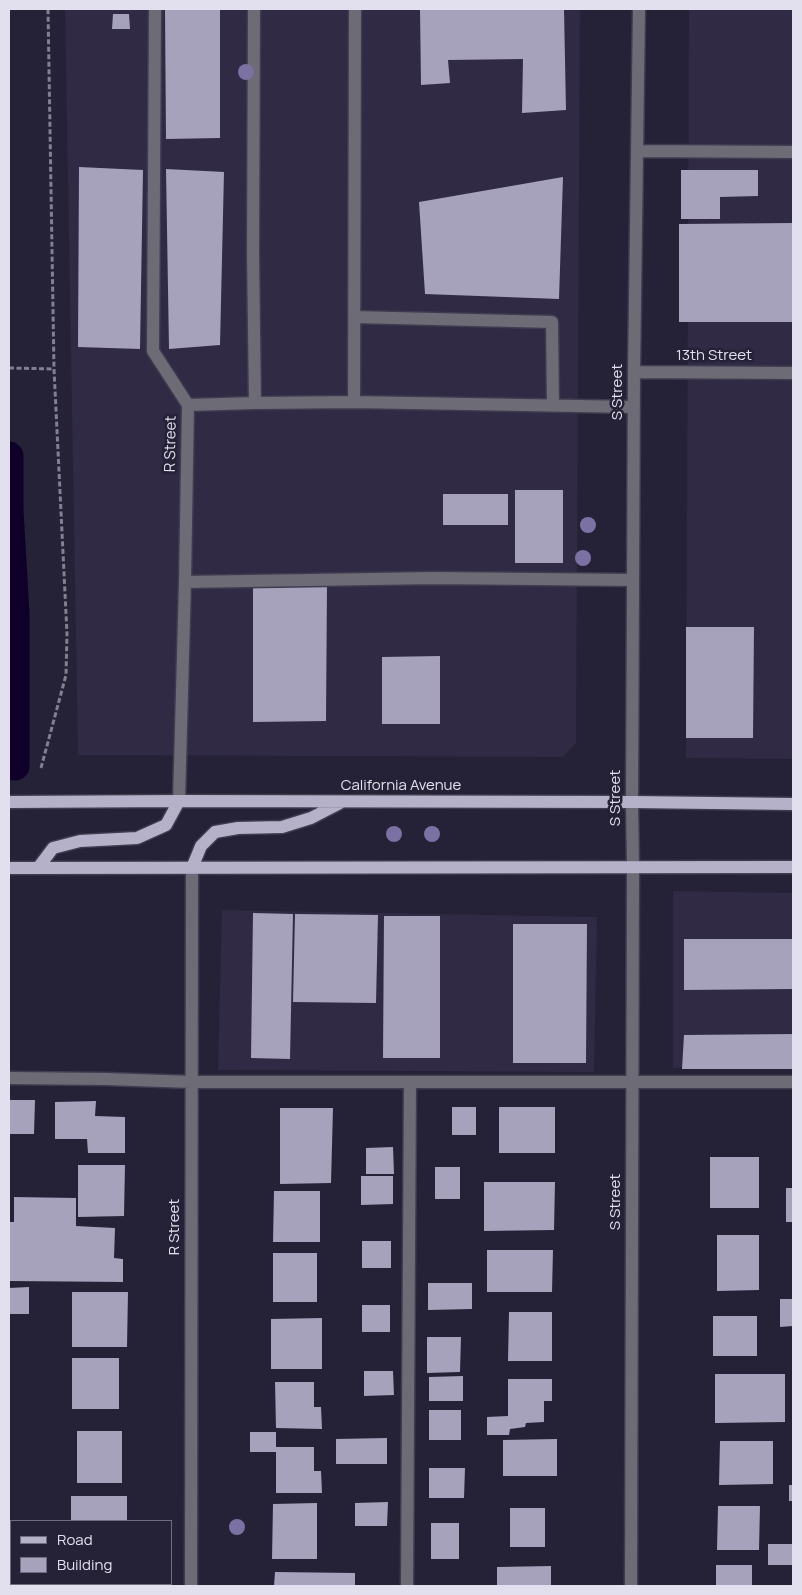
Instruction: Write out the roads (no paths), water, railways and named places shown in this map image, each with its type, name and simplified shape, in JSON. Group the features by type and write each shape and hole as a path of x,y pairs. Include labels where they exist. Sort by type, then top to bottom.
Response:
{"main road":[{"name":"California Avenue","path":"9,802 179,800 793,804"},
{"path":"38,868 52,848 80,841 136,838 166,826 179,800"},
{"path":"192,868 201,846 215,832 238,828 282,827 311,818 342,802"},
{"path":"9,868 793,867"}],"street":[{"name":"R Street","path":"155,9 153,351 188,405 179,800"},
{"path":"254,9 253,254 255,403"},
{"path":"354,402 355,9"},
{"name":"S Street","path":"632,1586 632,802 634,372 639,9"},
{"path":"638,151 793,152"},
{"path":"354,317 552,322 553,405"},
{"name":"13th Street","path":"634,372 793,373"},
{"path":"188,405 354,402 634,407"},
{"path":"185,582 434,578 633,580"},
{"name":"R Street","path":"191,1586 192,868"},
{"path":"9,1078 192,1082 793,1082"},
{"path":"407,1586 410,1082"}],"waterway":[{"path":"9,456 9,510 15,614 15,766"}]}
